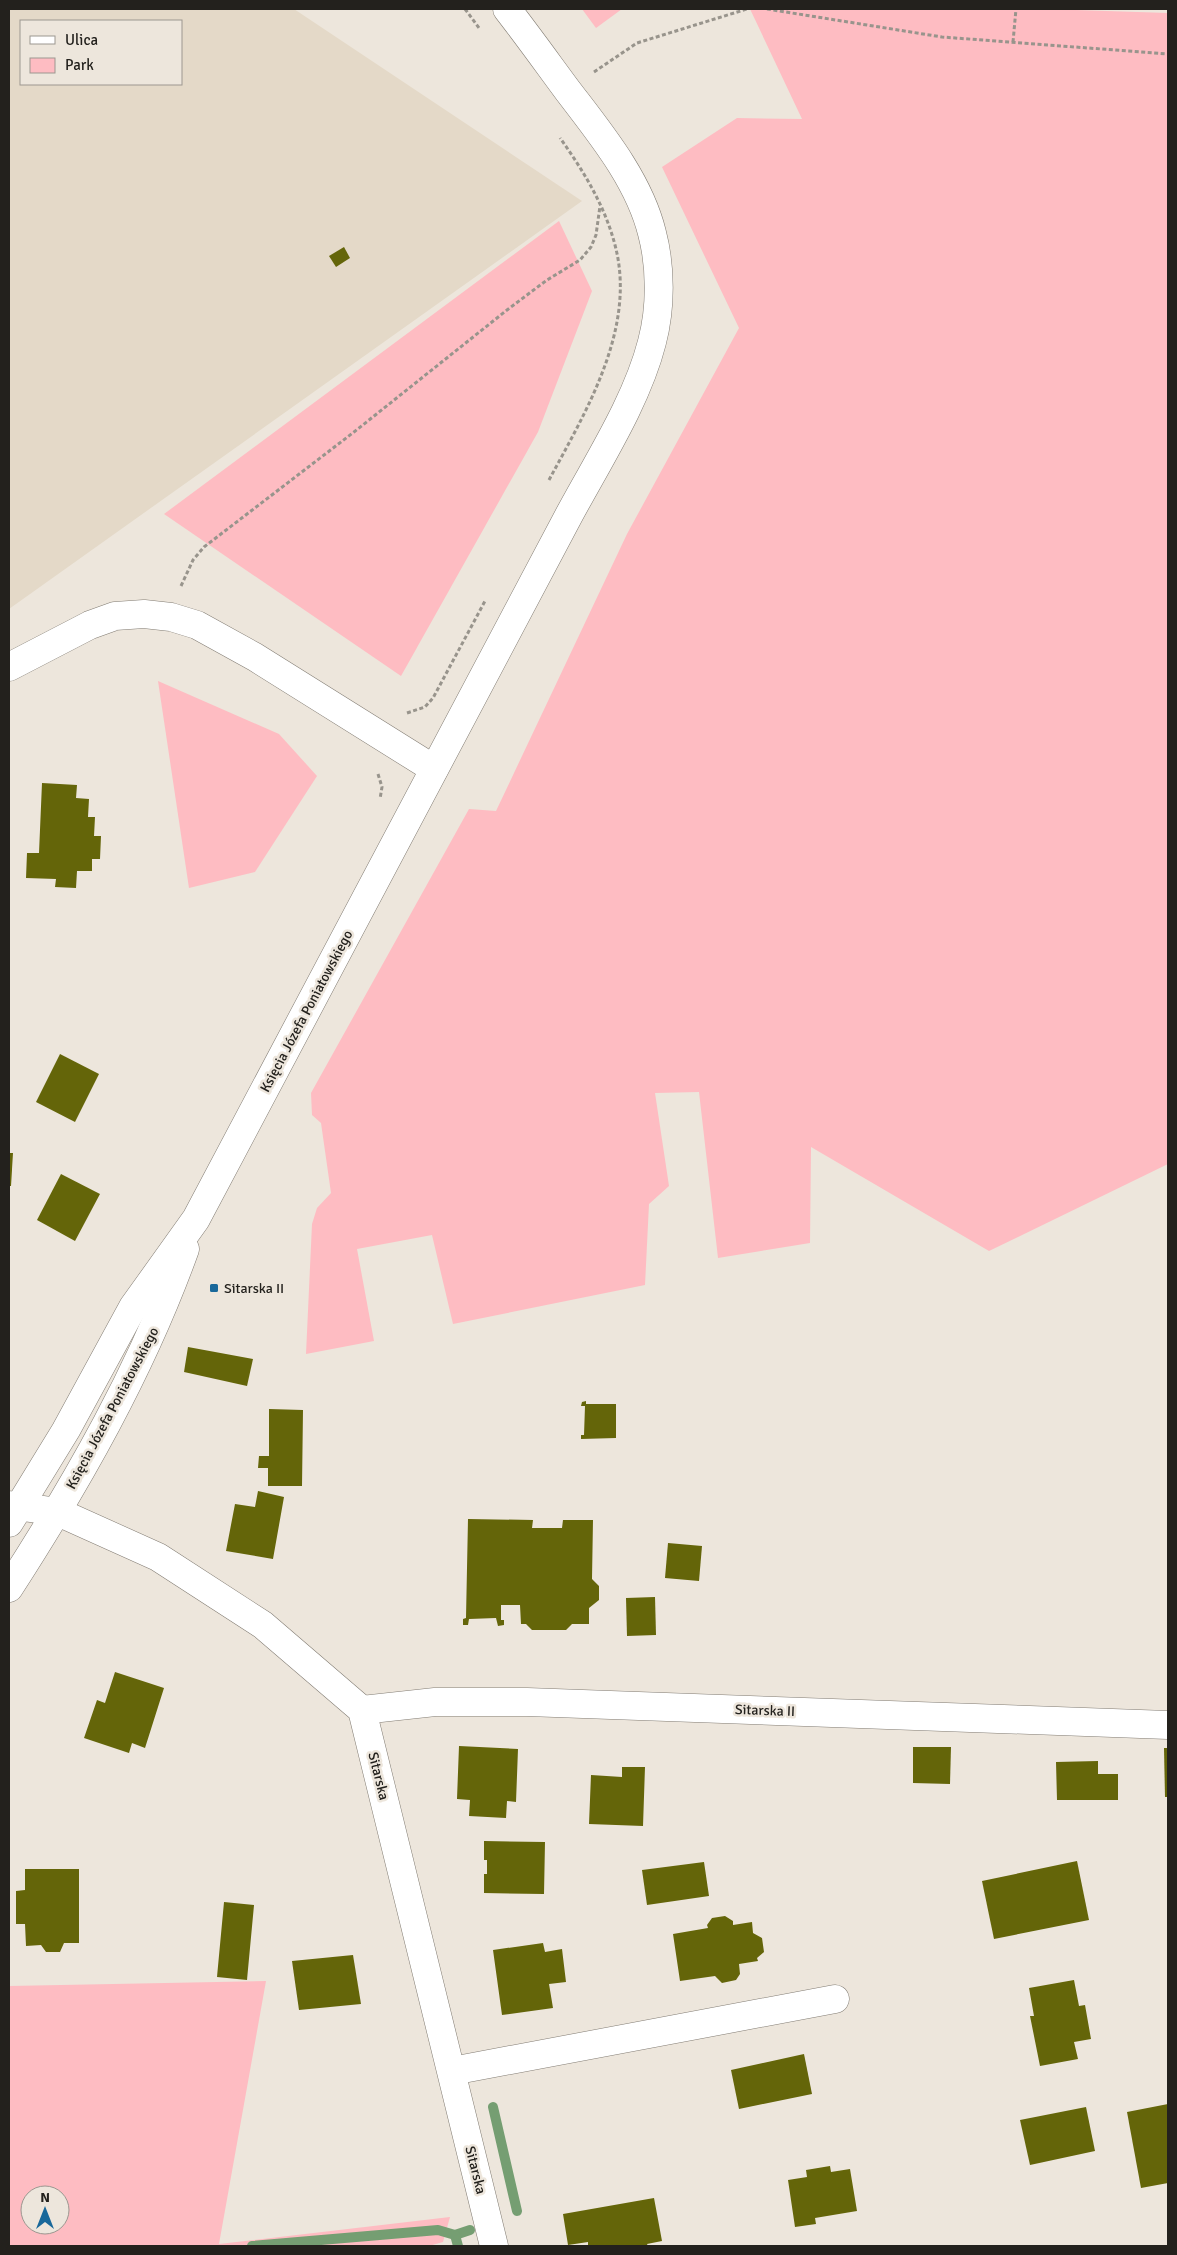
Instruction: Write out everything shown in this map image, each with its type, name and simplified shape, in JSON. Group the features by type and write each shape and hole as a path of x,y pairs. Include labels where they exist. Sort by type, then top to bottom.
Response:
{"street":[{"name":"Księcia Józefa Poniatowskiego","path":"12,1512 66,1430 133,1306 196,1219 626,406 648,353 655,329 658,288 657,261 652,231 646,214 618,161 597,128 507,9"},
{"path":"9,667 90,625 115,616 144,614 171,617 197,625 255,658 434,770"},
{"name":"Księcia Józefa Poniatowskiego","path":"9,1588 58,1512 146,1346 165,1305 196,1219"},
{"path":"12,1512 58,1512 141,1548 264,1625 362,1710"},
{"name":"Sitarska II","path":"362,1710 435,1702 527,1702 1168,1726"},
{"name":"Sitarska","path":"362,1710 494,2246"},
{"path":"452,2070 835,1999"}],"path":[{"path":"567,89 637,43 747,9"},
{"path":"767,9 942,37 1168,54"},
{"path":"1013,42 1016,9"},
{"path":"548,483 592,395 609,353 618,307 618,267 615,246 600,205 574,158 555,130"},
{"path":"171,617 184,576 204,547 354,432 507,310 547,280 580,260 591,248 596,235 600,205"},
{"path":"403,712 420,710 433,698 488,595"},
{"path":"376,771 382,782 379,801"}],"shaded area":[{"path":"9,9 294,9 582,201 9,609"}],"green space":[{"path":"582,9 622,9 596,28"},
{"path":"750,9 1045,9 1168,13 1168,1164 989,1251 811,1147 810,1243 718,1258 699,1092 655,1093 669,1186 649,1204 645,1285 453,1324 432,1235 357,1249 374,1341 306,1354 312,1224 317,1208 331,1193 321,1123 312,1115 311,1093 469,809 496,811 627,534 739,328 662,167 737,118 802,119"},
{"path":"559,221 592,291 538,432 401,676 164,514"},
{"path":"158,681 279,734 317,776 255,872 189,888"},
{"path":"266,1981 219,2244 450,2217 443,2242 429,2246 9,2246 9,1986"}],"building":[{"path":"344,247 350,258 336,267 329,256"},
{"path":"42,783 77,785 76,798 89,799 88,817 95,817 94,836 101,836 100,859 92,859 92,871 77,871 76,888 55,887 56,879 26,878 27,853 39,853"},
{"path":"60,1054 99,1074 75,1122 36,1102"},
{"path":"9,1153 13,1153 11,1186 9,1186"},
{"path":"61,1174 100,1194 75,1241 37,1220"},
{"path":"188,1347 253,1359 247,1386 184,1372"},
{"path":"586,1401 586,1404 616,1404 616,1438 581,1439 581,1435 584,1435 585,1406 581,1406 582,1402"},
{"path":"269,1409 303,1410 302,1486 268,1486 268,1468 258,1468 259,1456 269,1456"},
{"path":"258,1491 284,1497 273,1559 226,1551 235,1504 255,1507"},
{"path":"468,1519 533,1520 532,1528 562,1528 563,1520 593,1520 592,1579 599,1586 599,1600 589,1608 589,1624 572,1624 566,1630 532,1630 526,1624 521,1624 520,1605 501,1605 501,1620 504,1620 504,1625 498,1626 496,1618 469,1619 468,1625 463,1625 463,1619 466,1618"},
{"path":"668,1543 702,1546 699,1581 665,1578"},
{"path":"655,1597 656,1635 627,1636 626,1598"},
{"path":"115,1672 164,1688 145,1748 132,1743 129,1753 84,1738 97,1700 105,1703"},
{"path":"459,1746 518,1749 516,1802 507,1801 506,1818 469,1816 470,1800 457,1799"},
{"path":"913,1747 951,1747 950,1784 913,1783"},
{"path":"1164,1748 1168,1748 1168,1797 1165,1797"},
{"path":"1098,1761 1098,1774 1118,1774 1118,1800 1057,1800 1056,1762"},
{"path":"622,1767 645,1767 643,1826 589,1824 591,1775 622,1777"},
{"path":"484,1841 545,1842 544,1894 484,1893 484,1874 487,1874 487,1860 484,1860"},
{"path":"1077,1861 1089,1920 994,1939 982,1881"},
{"path":"704,1862 709,1896 647,1905 642,1870"},
{"path":"25,1869 79,1869 79,1943 64,1943 60,1952 46,1952 41,1945 26,1946 25,1924 16,1924 16,1891 25,1890"},
{"path":"224,1902 254,1905 247,1980 217,1977"},
{"path":"725,1916 733,1921 733,1925 752,1922 753,1933 762,1938 764,1952 757,1958 758,1961 739,1964 740,1974 736,1980 722,1983 715,1976 680,1981 673,1934 708,1928 707,1925 712,1918"},
{"path":"543,1943 545,1952 562,1949 566,1982 549,1984 553,2008 502,2015 493,1950"},
{"path":"353,1955 361,2004 299,2010 292,1961"},
{"path":"1074,1980 1079,2006 1085,2005 1091,2039 1074,2042 1078,2059 1040,2066 1030,2016 1034,2016 1029,1988"},
{"path":"804,2054 812,2094 739,2109 731,2070"},
{"path":"1168,2104 1168,2183 1141,2188 1127,2112"},
{"path":"1086,2107 1095,2151 1030,2165 1020,2120"},
{"path":"830,2166 831,2172 850,2169 857,2211 815,2218 816,2224 795,2227 788,2180 807,2177 806,2170"},
{"path":"654,2198 662,2241 647,2244 648,2246 588,2246 588,2242 568,2245 563,2214"}],"waterway":[{"path":"493,2107 517,2211"},
{"path":"252,2246 438,2230 455,2235 458,2246"},
{"path":"455,2235 470,2230"}],"place":[{"name":"Sitarska II","path":"214,1288"}]}
